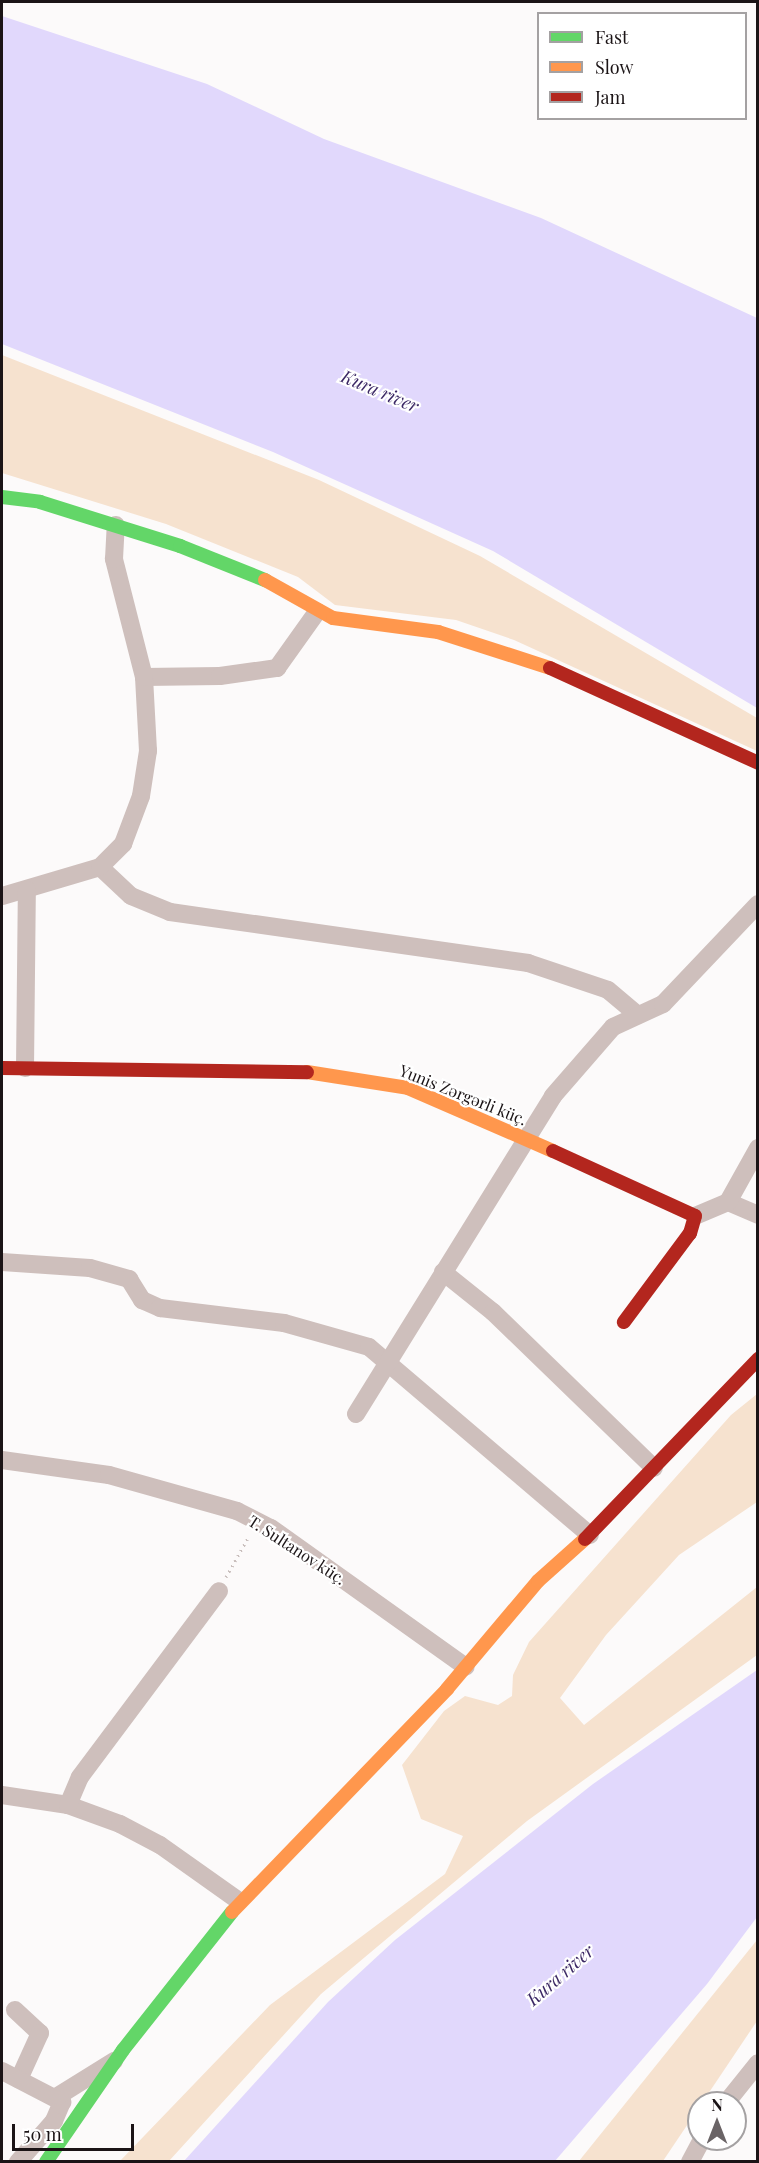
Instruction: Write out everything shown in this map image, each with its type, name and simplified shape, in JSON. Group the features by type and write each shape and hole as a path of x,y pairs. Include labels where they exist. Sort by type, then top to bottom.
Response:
{"street":[{"path":"2,497 40,502 116,525 270,582 317,612 438,632 524,658 608,691 758,763"},
{"path":"2,897 100,867 123,844 147,775 144,677 114,559 116,525"},
{"path":"144,677 220,676 277,668 317,612"},
{"path":"100,867 131,896 170,912 528,963 608,990 638,1015"},
{"path":"25,1068 27,890"},
{"path":"356,1414 524,1137 613,1027 663,1004 758,904"},
{"name":"Yunis Zərgərli küç.","path":"2,1068 366,1077 408,1088 524,1137 674,1202 695,1216"},
{"path":"624,1322 690,1233 695,1216 728,1202 758,1148"},
{"path":"728,1202 758,1215"},
{"path":"2,1262 90,1268 129,1279 150,1305 320,1330 369,1347 590,1535"},
{"path":"443,1272 493,1312 654,1468"},
{"path":"46,2162 116,2060 239,1901 466,1667 538,1581 590,1535 758,1359"},
{"name":"T. Sultanov küç.","path":"2,1460 176,1490 258,1521 466,1667"},
{"path":"68,1805 80,1777 219,1591"},
{"path":"2,1794 68,1805 160,1845 239,1901"},
{"path":"15,2010 40,2033 20,2079"},
{"path":"58,2096 116,2060"},
{"path":"736,2091 758,2064"},
{"path":"2,2072 58,2096"},
{"path":"18,2162 61,2111 58,2096"}],"path":[{"path":"219,1591 258,1521"}],"shaded area":[{"path":"2,355 319,480 480,556 757,718 757,751 514,640 456,620 335,605 298,577 166,524 2,473"},
{"path":"757,1394 757,1502 679,1555 606,1635 560,1698 584,1725 757,1587 757,1655 527,1821 321,1994 169,2161 120,2161 270,2005 445,1874 463,1836 421,1819 402,1765 444,1711 465,1696 498,1705 512,1696 513,1675 529,1642 731,1415"},
{"path":"757,1940 757,2021 710,2091 687,2091 687,2125 663,2161 579,2161"}],"water":[{"name":"Kura river","path":"2,16 207,84 324,139 541,218 757,318 757,708 493,551 273,452 2,344"},
{"name":"Kura river","path":"757,1670 757,1917 707,1984 555,2161 184,2161 328,2002 395,1940 593,1784"}],"traffic: fast":[{"path":"2,497 40,502 180,546 265,580"},
{"path":"46,2162 123,2050 232,1912"}],"traffic: slow":[{"path":"265,580 333,618 438,632 550,668"},
{"path":"307,1072 408,1088 553,1151"},
{"path":"232,1912 447,1689 538,1581 585,1539"}],"traffic: jam":[{"path":"550,668 758,763"},
{"path":"2,1068 307,1072"},
{"path":"553,1151 695,1216 690,1233 624,1322"},
{"path":"585,1539 758,1359"}]}
